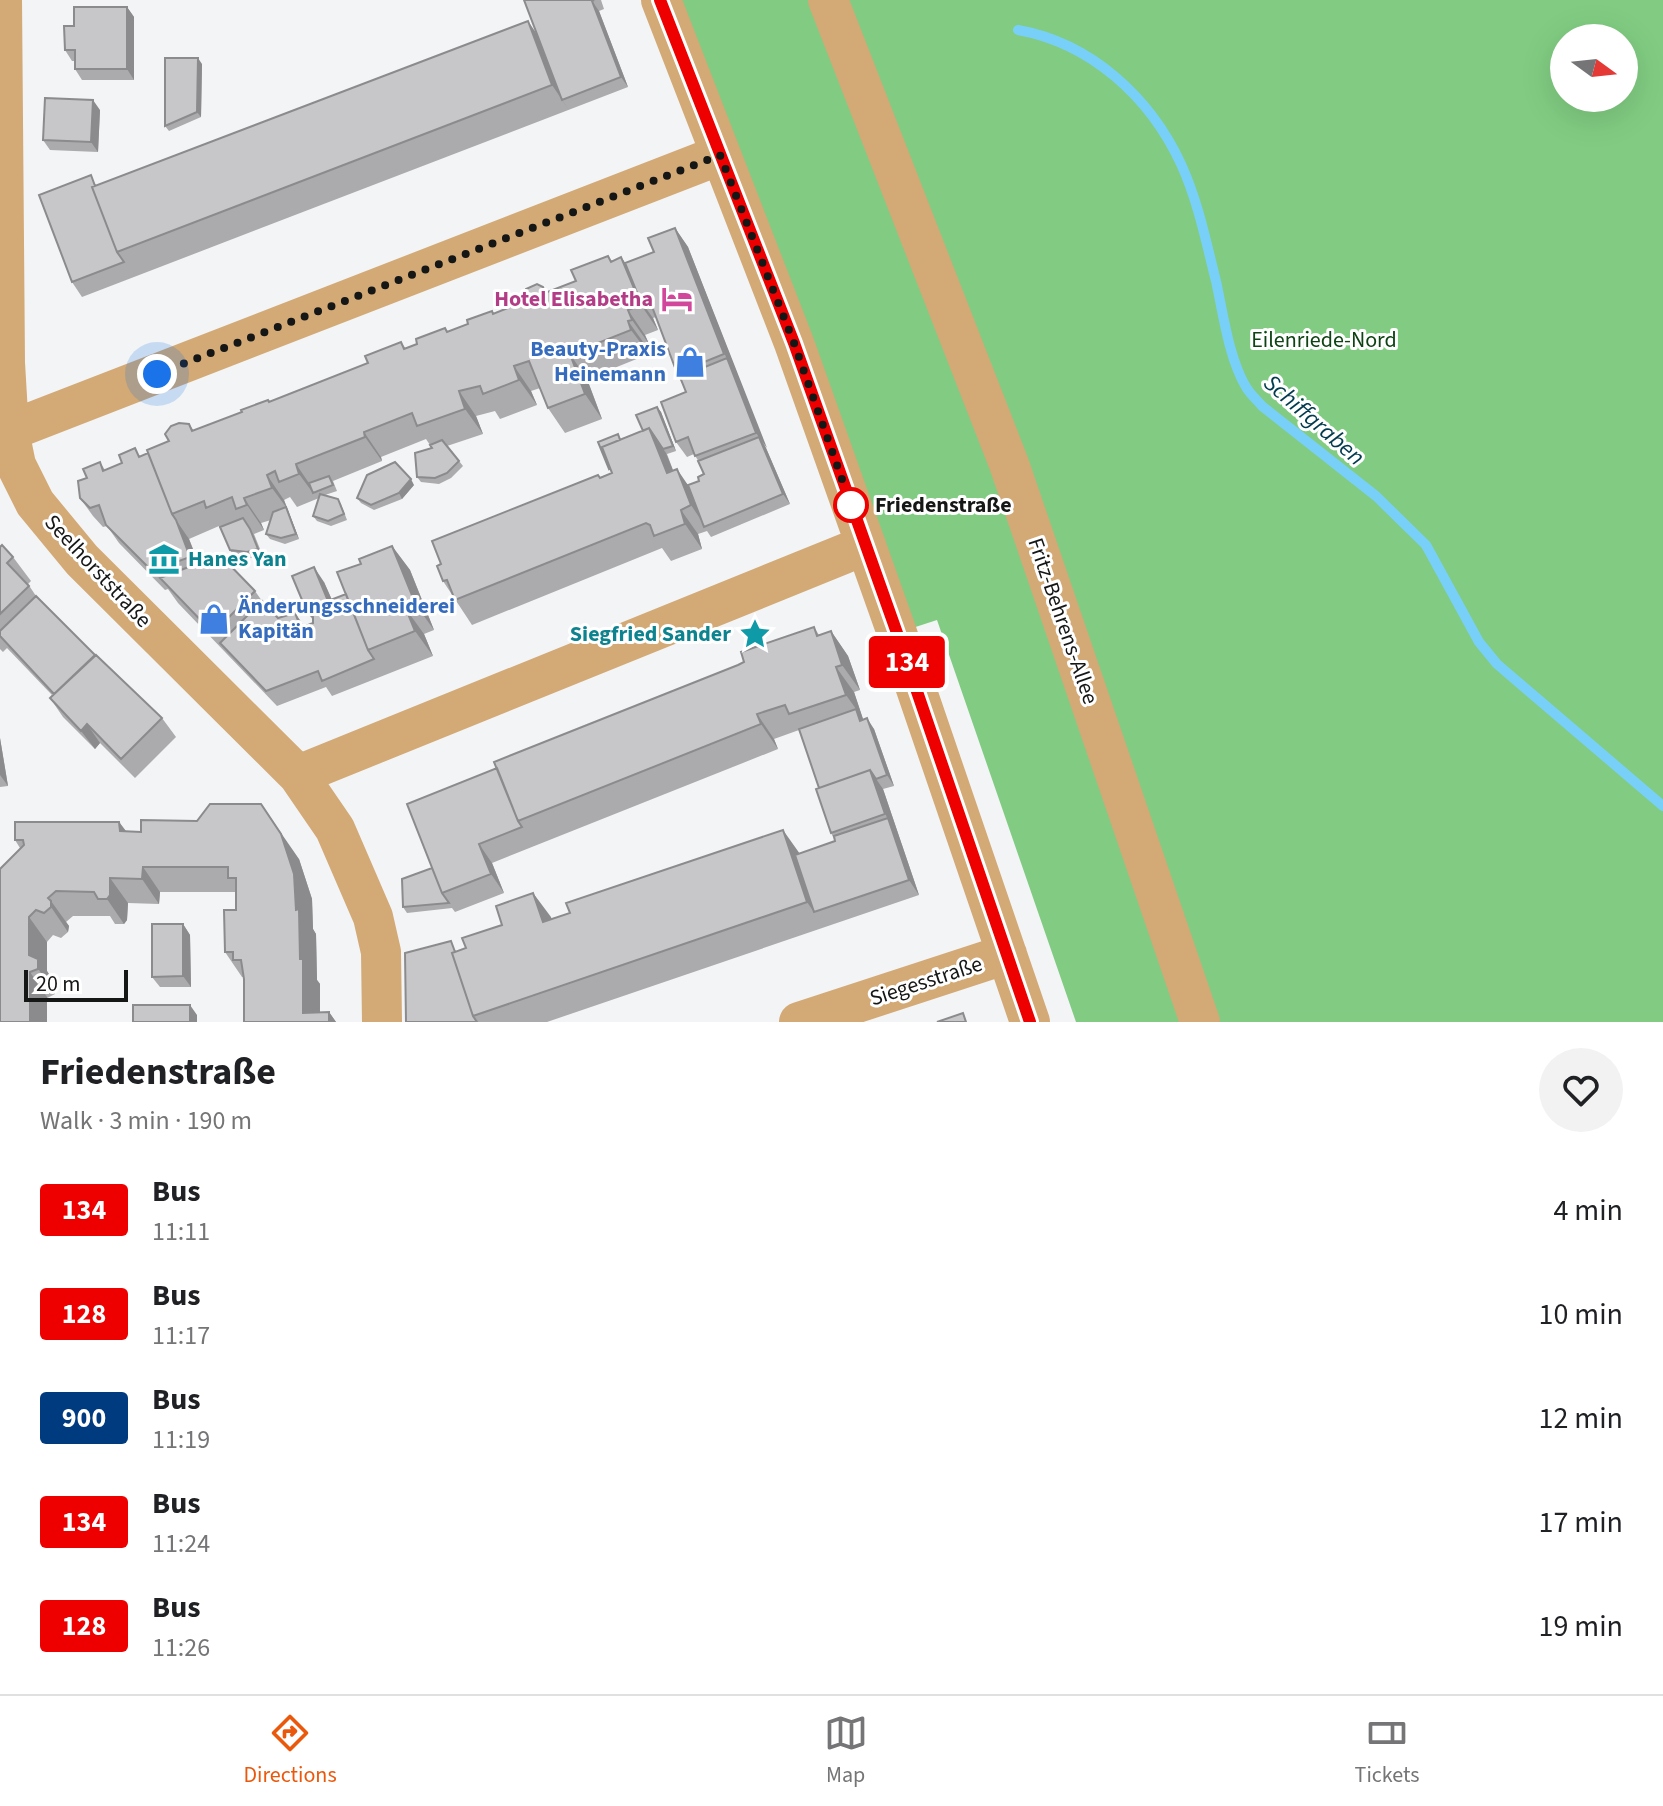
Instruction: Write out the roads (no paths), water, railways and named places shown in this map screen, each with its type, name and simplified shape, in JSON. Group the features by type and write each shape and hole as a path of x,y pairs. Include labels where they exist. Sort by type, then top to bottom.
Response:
{"street":[{"name":"Seelhorststraße","path":"2,0 5,363 9,431 16,465 35,503 82,560 298,775 335,829 373,917 381,952 382,1022"},
{"path":"661,0 794,343 1030,1022"},
{"name":"Fritz-Behrens-Allee","path":"828,0 1009,464 1200,1022"},
{"path":"9,431 720,155"},
{"path":"298,775 866,545"},
{"name":"Siegesstraße","path":"799,1022 1007,954"}],"waterway":[{"name":"Schiffgraben","path":"1018,30 1045,37 1093,60 1135,96 1168,140 1192,192 1231,350 1240,376 1252,395 1376,496 1426,545 1479,642 1497,664 1663,806"}],"place":[{"name":"Hotel Elisabetha","path":"677,299"},
{"name":"Beauty-Praxis Heinemann","path":"690,362"},
{"name":"Friedenstraße","path":"851,505"},
{"name":"Hanes Yan","path":"164,559"},
{"name":"Änderungsschneiderei Kapitän","path":"214,619"},
{"name":"Siegfried Sander","path":"755,634"}],"park label":[{"name":"Eilenriede-Nord","path":"1324,340"}]}
